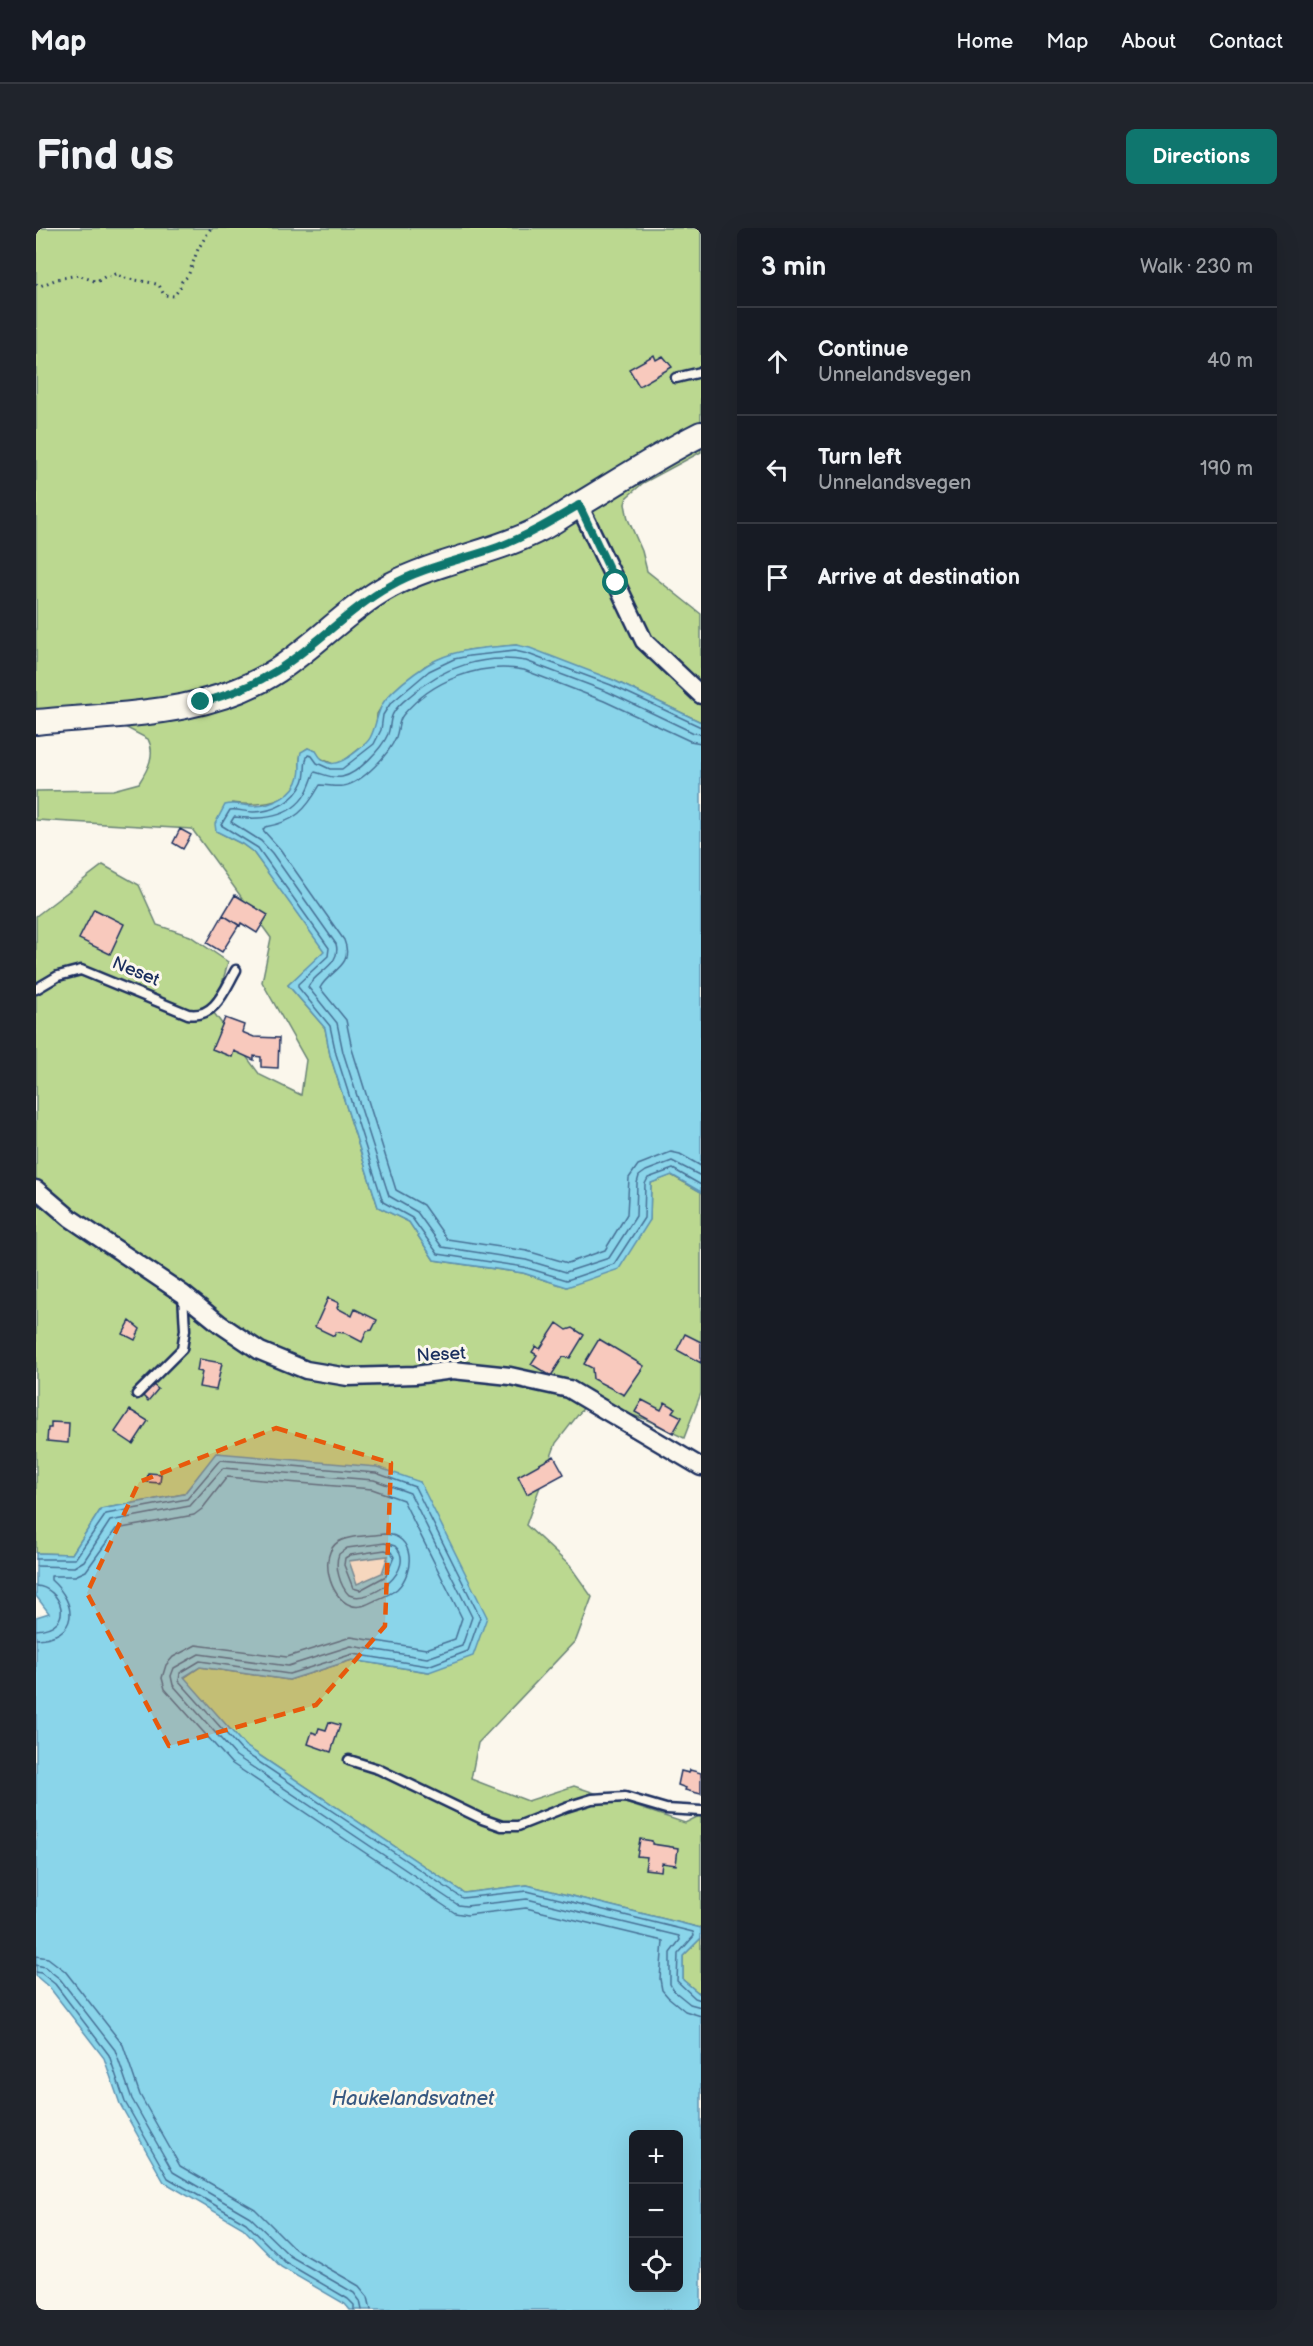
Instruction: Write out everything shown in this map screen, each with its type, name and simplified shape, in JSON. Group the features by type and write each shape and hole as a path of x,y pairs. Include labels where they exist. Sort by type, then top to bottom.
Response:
{"main road":[{"path":"36,722 183,707 219,698 254,683 278,669 369,599 391,585 417,573 497,547 537,531 701,434"}],"street":[{"path":"579,505 644,641 701,695"},
{"name":"Neset","path":"36,1189 70,1218 183,1294 220,1324 260,1351 306,1370 348,1377 415,1375 453,1370 510,1376 569,1389 701,1467"}],"lane":[{"path":"676,378 701,372"},
{"name":"Neset","path":"36,989 58,976 81,970 198,1016 208,1011 220,999 236,970"},
{"path":"136,1394 182,1349 185,1330 183,1294"},
{"path":"349,1760 378,1769 410,1786 502,1826 518,1826 592,1799 625,1797 666,1809 701,1811"}],"path":[{"path":"36,284 40,286 57,279 78,275 97,282 106,276 111,277 116,274 138,282 156,283 164,295 174,296 182,281 188,276 198,249 211,228"}],"highlighted area":[{"path":"276,1428 391,1463 385,1626 316,1705 169,1746 87,1593 139,1482"}],"green space":[{"path":"36,228 701,228 701,452 643,483 627,497 625,504 628,519 642,551 647,571 701,614 701,722 613,680 516,645 468,650 425,666 385,701 377,714 376,728 369,741 340,764 333,764 320,758 316,751 308,748 300,756 300,773 297,784 291,792 274,802 232,803 216,831 253,852 325,951 288,985 325,1028 330,1055 378,1207 409,1222 434,1260 523,1273 567,1287 650,1220 651,1183 671,1175 701,1192 701,1393 684,1438 645,1419 588,1402 556,1443 526,1525 570,1566 592,1597 576,1640 478,1743 471,1779 528,1801 574,1786 685,1823 701,1815 701,1928 527,1885 464,1893 244,1745 184,1678 200,1667 289,1680 352,1660 429,1672 420,1482 217,1453 184,1494 101,1509 72,1554 36,1553 36,916 103,865 139,885 157,925 190,936 228,962 214,1013 260,1075 301,1095 306,1060 262,982 271,938 192,829 36,820 36,791 113,790 139,783 148,767 151,750 148,739 123,726 36,717"},
{"path":"701,1938 701,1995 683,1980 683,1956"}],"water":[{"path":"516,645 530,648 613,680 701,722 701,1192 672,1175 651,1183 650,1220 619,1269 567,1287 523,1273 434,1260 409,1222 378,1207 330,1055 325,1028 288,985 324,951 253,852 216,831 215,824 225,805 268,804 288,794 297,783 301,752 308,748 316,751 324,761 329,763 338,762 353,754 370,738 385,700 405,681 437,659 481,648"},
{"name":"Haukelandsvatnet","path":"216,1453 377,1467 420,1482 487,1617 473,1656 429,1672 352,1660 289,1680 200,1667 184,1677 244,1745 464,1893 527,1885 701,1928 701,1938 683,1956 683,1980 701,1995 701,2310 350,2310 345,2304 281,2267 243,2228 164,2182 120,2104 104,2058 50,1988 36,1976 36,1617 49,1613 36,1596 36,1553 72,1554 101,1509 184,1494","holes":["388,1556 382,1573 357,1584 349,1561"]}],"building":[{"path":"654,355 656,360 663,356 672,367 639,386 629,369"},
{"path":"180,829 191,835 183,849 173,843"},
{"path":"235,895 268,915 257,933 223,915"},
{"path":"94,909 124,924 110,954 79,939"},
{"path":"223,915 239,925 222,952 207,943"},
{"path":"225,1018 244,1025 242,1032 254,1037 279,1038 278,1068 261,1067 261,1057 254,1056 254,1060 234,1051 232,1057 212,1049"},
{"path":"328,1298 339,1303 337,1308 352,1316 355,1309 377,1320 372,1330 367,1331 362,1342 345,1333 336,1332 334,1336 315,1327"},
{"path":"130,1321 140,1329 135,1340 123,1334"},
{"path":"557,1323 567,1330 573,1328 584,1335 570,1358 563,1357 551,1376 531,1364 537,1355 532,1352 536,1346 540,1349"},
{"path":"685,1334 701,1342 701,1363 677,1350"},
{"path":"599,1339 644,1366 624,1395 593,1379 592,1368 584,1364"},
{"path":"199,1359 222,1363 216,1390 199,1387 202,1372 197,1371"},
{"path":"153,1385 158,1389 148,1401 143,1396"},
{"path":"642,1400 661,1410 665,1402 675,1408 672,1412 682,1417 673,1433 635,1412"},
{"path":"130,1410 148,1421 133,1444 115,1432"},
{"path":"51,1422 69,1423 68,1443 47,1441"},
{"path":"554,1456 564,1474 527,1494 518,1476"},
{"path":"148,1473 161,1474 160,1483 147,1482"},
{"path":"329,1722 340,1725 331,1752 308,1744 312,1732 317,1734 319,1728 326,1730"},
{"path":"690,1770 701,1773 701,1794 685,1790 686,1788 678,1785 681,1771 689,1773"},
{"path":"640,1839 652,1841 652,1844 678,1848 676,1865 662,1863 661,1871 645,1869 647,1857 637,1856"}],"route":[{"path":"201,702 219,698 254,683 278,669 369,599 391,585 417,573 497,547 537,531 579,505 616,583"}]}
